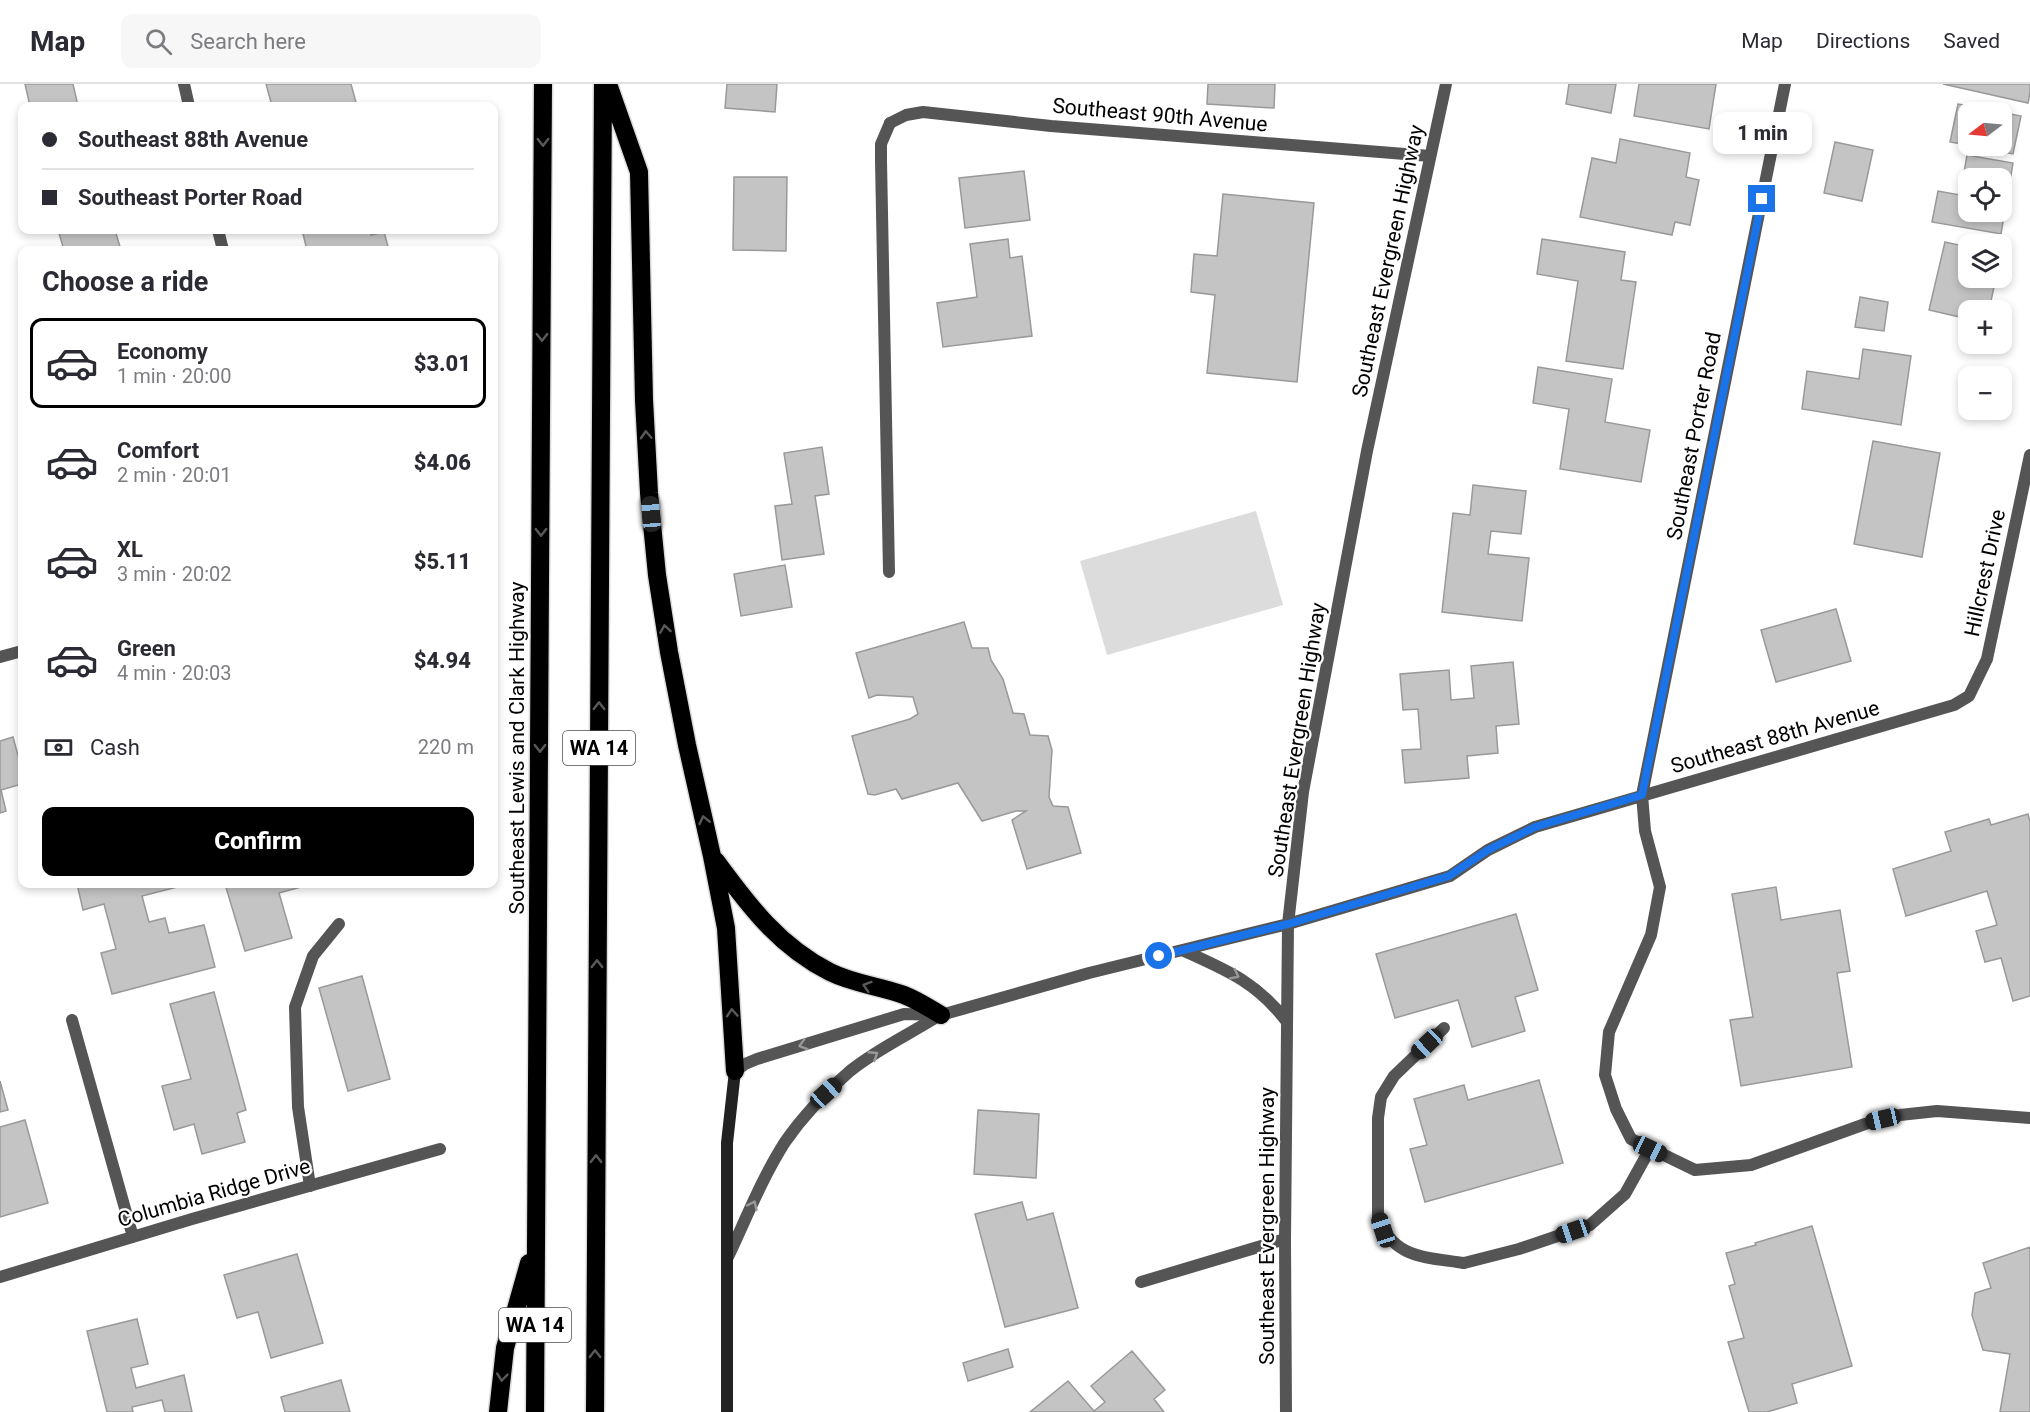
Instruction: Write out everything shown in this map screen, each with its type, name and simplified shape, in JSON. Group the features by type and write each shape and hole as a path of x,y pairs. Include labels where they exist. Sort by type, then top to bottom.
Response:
{"highway":[{"name":"Southeast Lewis and Clark Highway","path":"535,1412 543,84"},
{"name":"WA 14","path":"594,1412 603,84"},
{"path":"608,84 639,172 645,423 657,575 687,746 726,928 735,1071"},
{"path":"712,856 758,917 778,937 804,957 831,972 904,996 941,1015"},
{"path":"498,1412 506,1348 536,1238"}],"main road":[{"path":"727,1412 728,1143 735,1071"}],"street":[{"path":"184,84 188,102"},
{"name":"Southeast Evergreen Highway","path":"1286,1412 1288,924 1303,792 1367,451 1446,84"},
{"name":"Southeast Porter Road","path":"1785,84 1642,795 1646,831 1660,887 1651,935 1609,1032 1605,1075 1616,1109 1631,1138 1695,1170 1751,1165 1865,1124 1900,1115 1936,1111 2030,1118"},
{"name":"Southeast 90th Avenue","path":"889,572 880,161 882,144 890,123 906,115 922,112 1051,126 1430,156"},
{"name":"Hillcrest Drive","path":"1969,696 1987,659 2030,455"},
{"path":"0,657 18,652"},
{"name":"Southeast 88th Avenue","path":"941,1015 1089,973 1288,924 1449,876 1488,850 1535,827 1954,705 1969,696"},
{"path":"310,1186 298,1107 295,1007 313,956 339,924"},
{"path":"1182,950 1244,979 1268,999 1287,1022"},
{"path":"735,1071 757,1059 904,1014 941,1015"},
{"path":"728,1257 768,1173 804,1117 852,1070 876,1053 941,1015"},
{"path":"72,1020 133,1237"},
{"path":"1444,1029 1394,1076 1381,1097 1378,1118 1378,1216 1383,1230 1395,1245 1414,1255 1464,1263 1519,1249 1590,1225 1625,1194 1650,1149"},
{"name":"Columbia Ridge Drive","path":"0,1277 440,1149"},
{"path":"1141,1282 1285,1239"}],"shaded area":[{"path":"1256,511 1283,605 1107,655 1080,561"}],"building":[{"path":"25,84 73,84 77,102 29,102"},
{"path":"266,84 351,84 356,102 271,102"},
{"path":"727,84 777,84 775,112 725,108"},
{"path":"1208,84 1275,84 1274,108 1207,104"},
{"path":"1569,84 1616,84 1611,113 1566,104"},
{"path":"1639,84 1716,84 1709,129 1634,116"},
{"path":"1943,84 2030,84 2030,93 2028,103"},
{"path":"1958,104 1958,143 1950,142"},
{"path":"2012,114 2021,116 2012,154"},
{"path":"1620,139 1690,153 1686,177 1699,180 1690,225 1675,222 1672,235 1580,217 1592,158 1616,163"},
{"path":"1835,142 1873,150 1862,201 1824,193"},
{"path":"1967,156 2013,163 2012,169 1965,168"},
{"path":"1024,171 1030,220 965,228 959,178"},
{"path":"734,177 787,177 786,251 733,250"},
{"path":"1938,191 1958,195 1958,222 2003,222 2001,234 1932,222"},
{"path":"1223,194 1314,203 1297,382 1207,373 1215,295 1191,292 1194,254 1217,256"},
{"path":"59,234 116,234 120,246 63,246"},
{"path":"303,234 385,234 388,246 306,246"},
{"path":"1008,239 1010,258 1022,256 1032,336 943,347 937,303 977,297 970,244"},
{"path":"1542,239 1625,252 1621,280 1636,282 1623,369 1566,361 1578,281 1537,274"},
{"path":"1945,242 1958,245 1958,288 1994,288 1991,300 1958,300 1958,317 1929,310"},
{"path":"1860,297 1888,302 1884,331 1855,327"},
{"path":"1863,349 1911,356 1901,425 1802,409 1807,371 1859,379"},
{"path":"1538,367 1612,379 1605,422 1650,430 1641,482 1560,469 1569,409 1533,403"},
{"path":"1873,441 1940,453 1922,557 1854,544"},
{"path":"822,447 829,494 815,496 824,554 782,560 775,506 792,504 784,453"},
{"path":"1473,485 1526,491 1521,534 1491,531 1488,554 1529,558 1522,621 1442,612 1453,513 1470,515"},
{"path":"785,565 792,607 741,616 734,574"},
{"path":"1836,609 1851,661 1776,682 1761,630"},
{"path":"964,622 972,648 988,648 991,660 1003,679 1013,713 1024,714 1030,735 1048,736 1052,750 1049,797 1053,806 1068,807 1081,853 1027,869 1012,820 1026,811 1016,811 982,821 958,783 902,799 896,789 875,795 868,794 852,736 910,719 918,714 913,697 877,695 869,698 856,653"},
{"path":"1513,662 1519,724 1496,726 1498,753 1467,756 1469,778 1405,783 1402,750 1421,749 1418,709 1403,710 1400,674 1449,670 1451,700 1474,698 1471,666"},
{"path":"13,737 18,755 18,785 1,790 6,811 0,813 0,741"},
{"path":"2028,814 2030,822 2030,996 2013,1001 2001,958 1985,962 1976,931 1997,925 1987,891 1906,916 1893,869 1951,851 1945,832 1989,819 1991,825"},
{"path":"1776,887 1781,920 1840,910 1850,971 1837,973 1852,1067 1741,1086 1730,1020 1753,1017 1732,894"},
{"path":"78,888 173,888 142,896 149,922 165,918 169,933 204,925 215,967 112,994 101,953 116,949 104,904 83,910"},
{"path":"226,888 297,888 279,893 292,938 245,951"},
{"path":"1516,914 1538,990 1515,997 1525,1031 1472,1047 1458,1000 1395,1018 1376,954"},
{"path":"362,976 390,1079 348,1091 319,988"},
{"path":"214,992 246,1110 237,1113 245,1142 202,1154 194,1124 174,1130 162,1086 191,1079 170,1004"},
{"path":"1539,1080 1563,1163 1425,1202 1410,1149 1427,1145 1414,1099 1464,1085 1468,1100"},
{"path":"0,1081 8,1110 0,1112"},
{"path":"978,1110 1039,1114 1036,1178 974,1174"},
{"path":"25,1120 48,1203 0,1217 0,1127"},
{"path":"1022,1202 1027,1220 1053,1213 1078,1308 1005,1327 975,1214"},
{"path":"1812,1226 1852,1366 1792,1384 1797,1403 1767,1412 1749,1412 1728,1342 1744,1338 1729,1286 1735,1284 1726,1253"},
{"path":"2030,1247 2030,1412 2000,1412 2010,1354 1983,1350 1972,1315 1975,1293 1991,1288 1983,1263"},
{"path":"297,1254 323,1343 271,1358 258,1312 237,1318 224,1275"},
{"path":"137,1319 148,1364 131,1368 136,1388 184,1375 192,1412 165,1412 162,1400 132,1407 133,1412 107,1412 87,1331"},
{"path":"1008,1349 1013,1367 968,1381 963,1363"},
{"path":"1132,1351 1165,1390 1154,1399 1164,1412 1030,1412 1068,1381 1094,1411 1105,1402 1091,1386"},
{"path":"341,1380 350,1412 285,1412 281,1397"}],"route":[{"path":"1159,956 1288,924 1449,876 1488,850 1535,827 1642,795 1762,199"}]}
